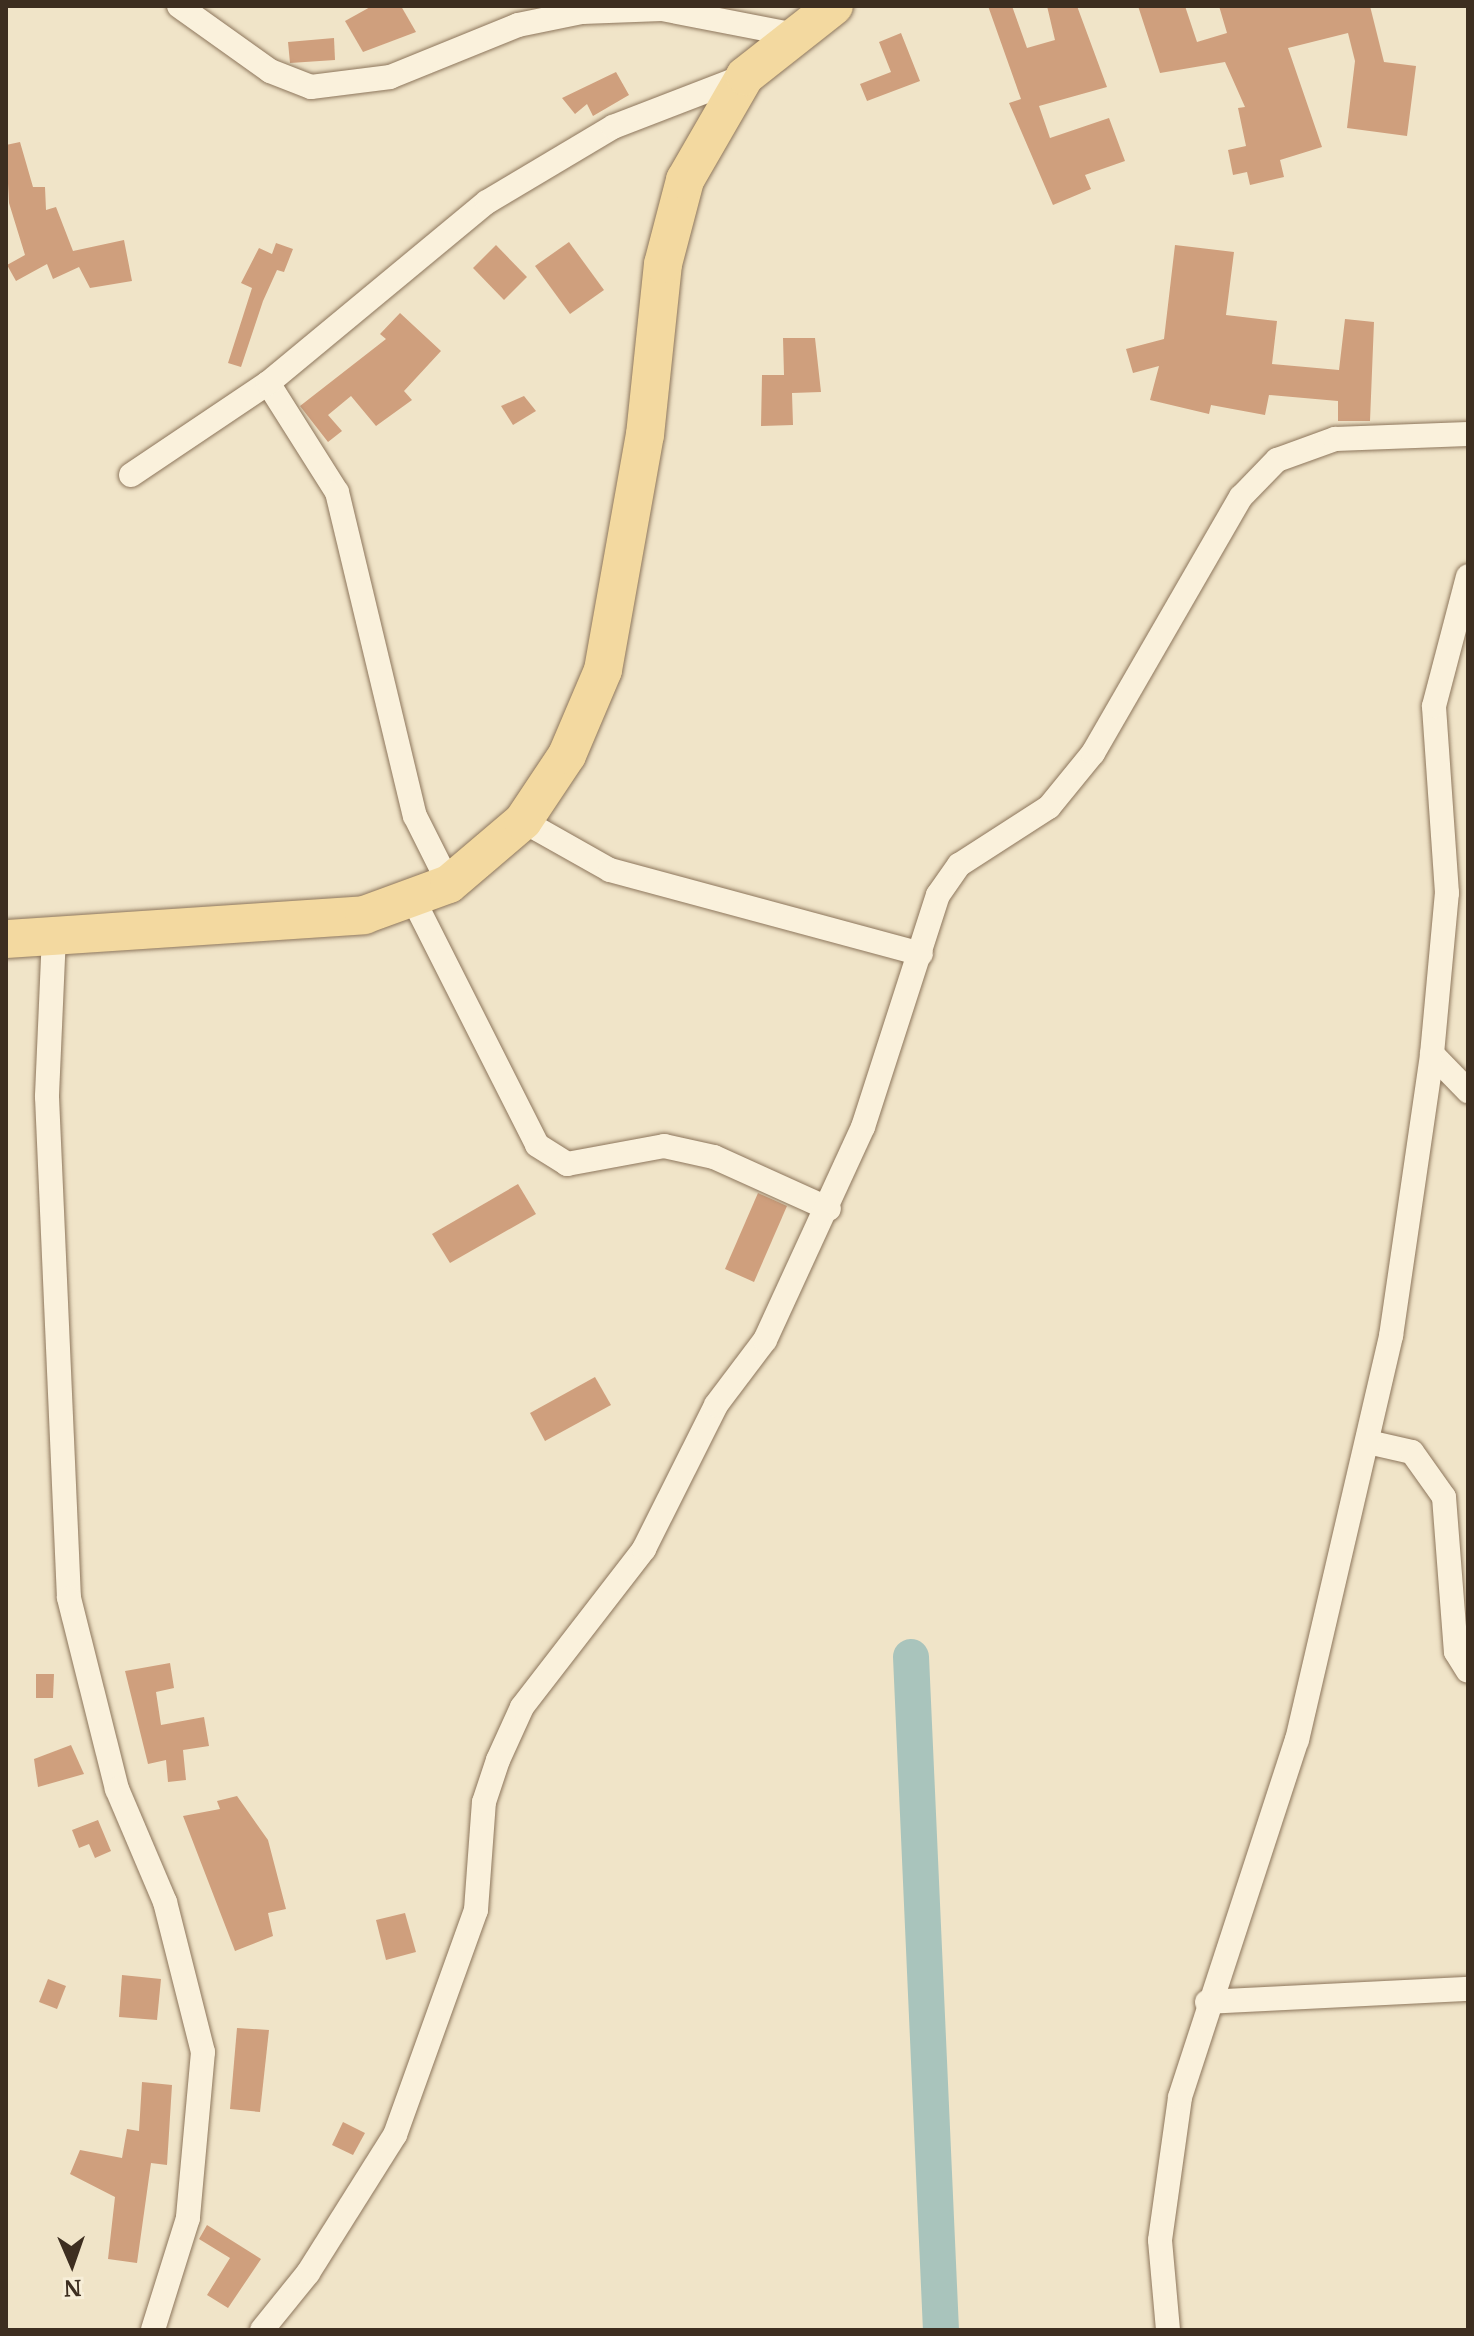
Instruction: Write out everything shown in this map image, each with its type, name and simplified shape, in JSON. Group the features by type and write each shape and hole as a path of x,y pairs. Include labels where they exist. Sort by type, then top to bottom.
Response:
{"main road":[{"path":"6,939 310,923 414,901 449,884 523,821 567,755 603,670 645,435 671,223 699,145 745,76 791,34 834,6"}],"street":[{"path":"179,6 270,71 311,87 390,77 518,25 582,12 662,9 791,34"},
{"path":"131,475 268,383 487,202 613,127 745,76"},
{"path":"268,383 337,492 415,816 449,884"},
{"path":"262,2330 308,2273 395,2135 476,1910 484,1802 522,1707 644,1549 716,1405 765,1340 829,1209 921,954 938,895 959,865 1049,807 1093,753 1241,497 1277,460 1335,439 1468,434"},
{"path":"1168,2330 1160,2240 1167,2168 1207,2002 1297,1740 1368,1442 1432,1054 1447,893 1434,706 1468,576"},
{"path":"523,821 610,870 921,954"},
{"path":"414,901 537,1145 567,1164 664,1146 714,1157 829,1209"},
{"path":"54,935 47,1097 69,1598 117,1789 165,1902 203,2052 188,2218 153,2330"},
{"path":"1432,1054 1468,1091"},
{"path":"1368,1442 1412,1452 1444,1497 1456,1652 1468,1671"},
{"path":"1207,2002 1468,1989"}],"building":[{"path":"372,6 401,6 416,32 363,52 345,21"},
{"path":"988,6 1012,6 1027,48 1055,40 1047,6 1077,6 1107,87 1039,106 1050,138 1109,118 1125,161 1085,175 1091,189 1053,205 1009,103 1021,99"},
{"path":"1138,6 1185,6 1197,42 1227,33 1219,6 1370,6 1384,62 1416,66 1407,136 1347,128 1355,61 1348,33 1288,48 1322,147 1280,160 1284,177 1250,185 1247,172 1233,175 1228,150 1246,146 1238,108 1245,107 1225,62 1160,73"},
{"path":"901,33 920,81 867,101 860,84 891,72 879,42"},
{"path":"334,38 335,60 290,63 288,42"},
{"path":"616,72 629,95 593,116 587,104 575,114 562,98"},
{"path":"20,142 33,187 45,187 46,210 56,207 73,251 124,240 132,281 90,288 79,267 53,279 47,264 16,281 7,265 25,255 9,203 6,145"},
{"path":"569,242 604,290 570,314 535,266"},
{"path":"276,243 293,249 284,272 277,270 241,367 228,363 252,288 241,283 259,248 272,254"},
{"path":"496,245 527,277 504,300 473,268"},
{"path":"1175,245 1234,252 1226,315 1277,321 1272,364 1339,370 1345,319 1374,322 1370,421 1338,421 1338,401 1269,395 1265,415 1211,405 1209,414 1150,400 1159,366 1133,373 1126,349 1164,339"},
{"path":"400,313 441,351 404,391 412,400 376,426 351,396 328,415 342,431 328,442 300,406 386,339 380,334"},
{"path":"783,338 815,338 821,392 792,393 793,425 761,426 762,375 784,375"},
{"path":"524,396 536,411 513,425 501,406"},
{"path":"518,1184 536,1214 450,1263 432,1234"},
{"path":"758,1193 787,1206 754,1282 725,1269"},
{"path":"595,1377 611,1405 545,1441 530,1413"},
{"path":"170,1663 174,1688 156,1692 161,1725 204,1717 209,1746 183,1750 186,1780 168,1782 166,1760 148,1764 125,1671"},
{"path":"36,1674 54,1674 53,1698 36,1698"},
{"path":"71,1745 84,1774 38,1787 34,1759"},
{"path":"237,1796 268,1840 286,1909 268,1913 273,1936 235,1951 183,1816 220,1809 217,1801"},
{"path":"98,1820 111,1851 95,1858 89,1844 79,1848 72,1830"},
{"path":"405,1913 416,1952 386,1960 376,1920"},
{"path":"122,1975 161,1979 157,2020 119,2017"},
{"path":"48,1979 66,1986 57,2009 39,2002"},
{"path":"237,2028 269,2030 260,2112 230,2109"},
{"path":"142,2082 172,2085 167,2165 151,2163 137,2263 108,2259 115,2197 70,2174 80,2150 122,2158 127,2129 139,2131"},
{"path":"343,2122 365,2133 353,2155 332,2145"},
{"path":"207,2225 261,2259 228,2308 207,2295 230,2258 199,2239"}],"waterway":[{"path":"911,1657 941,2330"}]}
